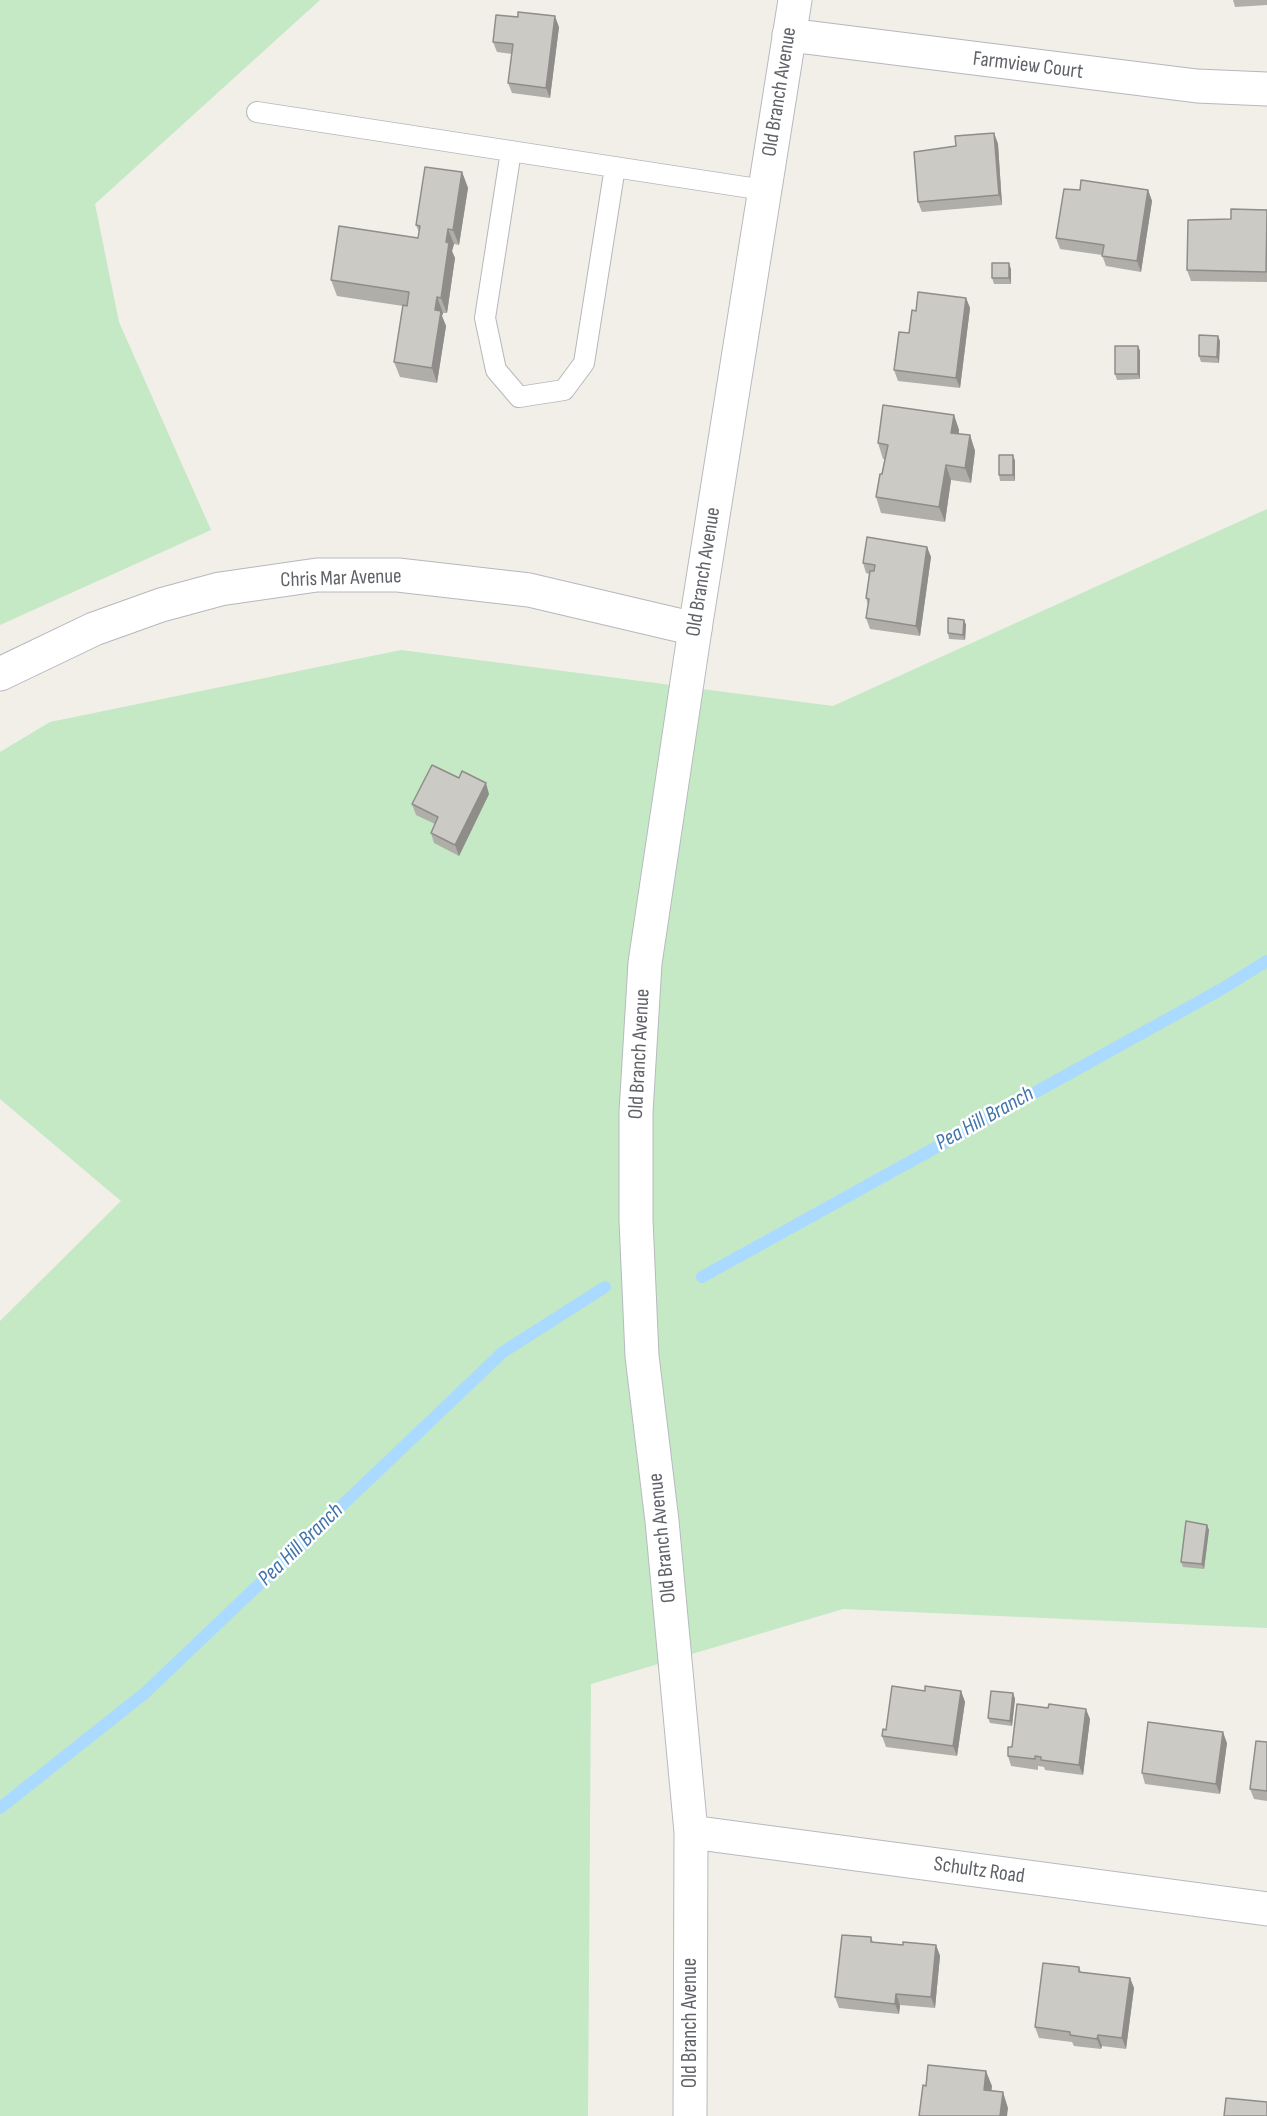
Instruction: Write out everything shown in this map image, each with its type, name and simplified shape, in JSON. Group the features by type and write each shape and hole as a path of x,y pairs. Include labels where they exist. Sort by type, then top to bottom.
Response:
{"main road":[{"name":"Old Branch Avenue","path":"690,2116 691,1832 662,1521 642,1356 636,1220 636,1112 645,963 695,629 795,0"},
{"name":"Farmview Court","path":"789,35 1197,86 1267,89"},
{"name":"Chris Mar Avenue","path":"0,674 94,629 161,606 220,589 317,575 398,575 529,590 695,629"},
{"name":"Schultz Road","path":"691,1832 1267,1909"}],"lane":[{"path":"257,112 764,190"},
{"path":"510,151 485,318 496,370 519,397 564,390 584,363 615,167"}],"green space":[{"path":"0,0 320,0 95,204 119,322 211,530 0,625"},
{"path":"1267,509 1267,1628 843,1609 591,1684 588,2116 0,2116 0,1321 121,1201 0,1099 0,752 50,722 401,650 833,706"}],"building":[{"path":"518,12 555,16 546,88 508,83 513,44 493,42 496,15 518,17"},
{"path":"994,133 999,195 918,202 914,152 956,146 955,136"},
{"path":"425,167 462,172 453,230 448,229 446,242 449,243 441,298 437,297 435,310 441,311 432,368 394,362 403,305 407,306 409,292 331,280 339,226 418,238 420,226 416,225"},
{"path":"1081,180 1148,190 1137,261 1102,256 1104,245 1056,238 1064,189 1080,190"},
{"path":"1231,209 1267,210 1266,272 1187,270 1188,220 1231,219"},
{"path":"992,263 1009,263 1009,278 992,278"},
{"path":"918,292 966,298 956,378 894,370 899,332 909,333 912,310 916,311"},
{"path":"1199,335 1218,336 1217,357 1199,356"},
{"path":"1115,346 1138,346 1138,374 1115,374"},
{"path":"883,405 954,415 951,433 970,435 965,468 946,465 939,507 876,497 888,445 878,443"},
{"path":"999,455 1013,455 1013,475 999,475"},
{"path":"867,537 927,547 916,626 866,618 870,571 874,571 875,565 863,563"},
{"path":"948,618 964,620 963,635 948,633"},
{"path":"432,765 459,778 462,771 486,783 455,845 431,833 438,817 412,804"},
{"path":"1186,1521 1207,1525 1202,1564 1181,1562"},
{"path":"892,1686 925,1691 925,1686 961,1691 953,1746 882,1736 883,1729 886,1730"},
{"path":"991,1691 1013,1693 1010,1721 988,1718"},
{"path":"1017,1704 1048,1708 1049,1704 1086,1709 1079,1765 1041,1760 1041,1757 1035,1756 1035,1759 1008,1756 1008,1747 1012,1747"},
{"path":"1148,1722 1223,1732 1216,1784 1142,1773"},
{"path":"1256,1741 1267,1742 1267,1791 1250,1789"},
{"path":"842,1935 871,1937 871,1942 936,1945 931,1997 896,1994 895,2004 835,1997"},
{"path":"1043,1963 1079,1967 1079,1972 1130,1978 1122,2038 1098,2035 1097,2039 1035,2027"},
{"path":"928,2065 986,2071 984,2090 1003,2092 1000,2116 919,2116"},
{"path":"1226,2098 1267,2102 1267,2116 1224,2116"}],"waterway":[{"name":"Pea Hill Branch","path":"702,1277 1220,990 1267,961"},
{"name":"Pea Hill Branch","path":"0,1808 145,1693 503,1352 605,1287"}]}
